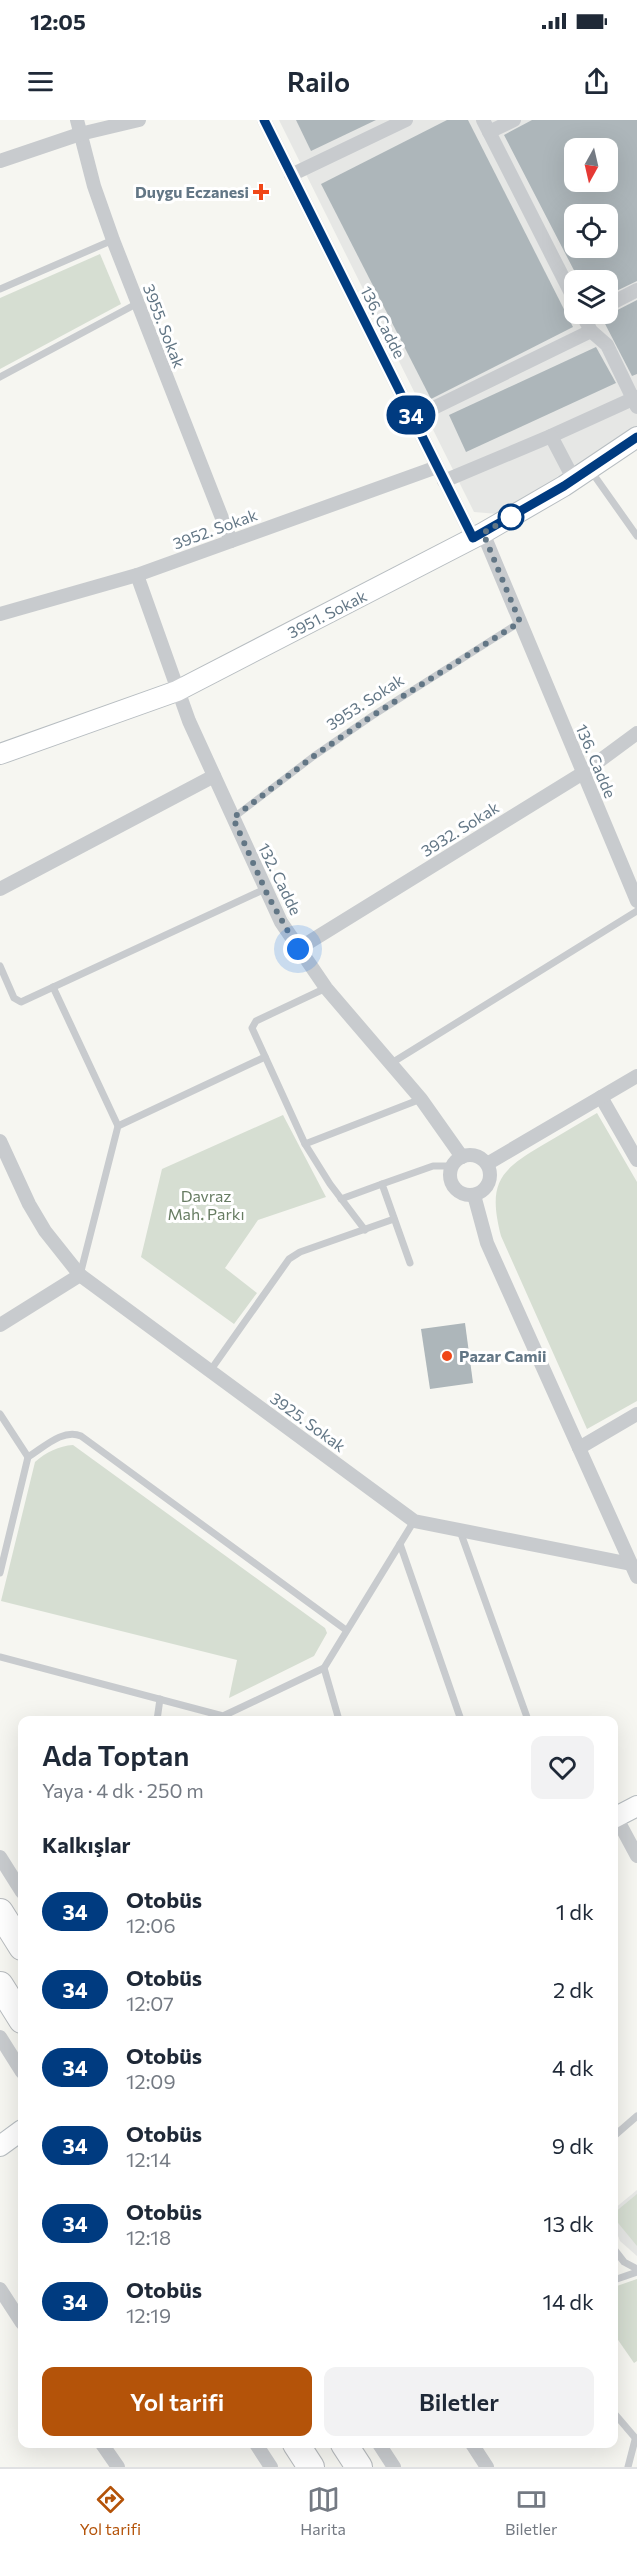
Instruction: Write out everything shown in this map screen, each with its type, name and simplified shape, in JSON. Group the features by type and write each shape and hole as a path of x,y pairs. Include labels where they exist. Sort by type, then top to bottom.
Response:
{"highway":[{"path":"0,1912 18,1941"},
{"path":"0,1985 18,2014"},
{"path":"299,2448 311,2467"},
{"path":"347,2448 359,2467"}],"street":[{"name":"3955. Sokak","path":"77,120 94,186 113,240 231,541"},
{"path":"0,161 80,134 139,120"},
{"name":"136. Cadde","path":"264,120 444,481 478,536 520,622 637,901"},
{"path":"291,175 406,120"},
{"path":"514,120 486,126 564,279"},
{"path":"618,300 637,290"},
{"path":"444,481 636,401 607,345 591,331 589,324"},
{"path":"413,418 591,331"},
{"path":"551,436 582,475"},
{"name":"3951. Sokak","path":"0,754 177,691 478,536 582,475 637,437"},
{"name":"3952. Sokak","path":"0,614 137,575 437,467"},
{"name":"132. Cadde","path":"137,575 177,691 265,890 298,949 326,988 421,1099 457,1162"},
{"name":"3932. Sokak","path":"298,949 584,773 637,733"},
{"path":"0,889 214,776"},
{"path":"487,1164 637,1076"},
{"path":"601,1097 637,1160"},
{"name":"3925. Sokak","path":"0,1141 4,1163 45,1231 80,1275 414,1521 634,1571"},
{"path":"475,1156 487,1164 491,1174 490,1181 482,1191 474,1195 463,1194 453,1185 451,1179 457,1162 475,1156"},
{"path":"474,1195 487,1243 634,1571"},
{"path":"0,1325 80,1275"},
{"path":"579,1448 637,1414"},
{"path":"618,1816 637,1806"},
{"path":"618,1822 637,1856"},
{"path":"0,1857 18,1886"},
{"path":"0,2037 18,2066"},
{"path":"0,2146 18,2134"},
{"path":"0,2289 18,2317"},
{"path":"105,2448 118,2467"},
{"path":"259,2448 271,2467"},
{"path":"382,2448 394,2467"},
{"path":"475,2448 487,2467"}],"lane":[{"path":"0,289 113,240"},
{"path":"0,377 138,303"},
{"path":"582,475 637,536"},
{"name":"3953. Sokak","path":"233,818 314,756 372,716 520,622"},
{"path":"0,966 14,998 18,1001 265,890"},
{"path":"390,1064 637,911"},
{"path":"53,987 118,1126 80,1275"},
{"path":"326,988 254,1023 253,1031 305,1144 340,1199 365,1230"},
{"path":"118,1126 265,1057"},
{"path":"305,1144 421,1099"},
{"path":"340,1199 433,1166 457,1162"},
{"path":"382,1184 410,1263"},
{"path":"210,1371 289,1259 300,1252 394,1219"},
{"path":"0,1414 28,1457"},
{"path":"0,1573 28,1457 68,1433 81,1436 346,1630"},
{"path":"227,1716 324,1668 414,1521"},
{"path":"460,1530 527,1716"},
{"path":"400,1544 460,1716"},
{"path":"0,1657 216,1716"},
{"path":"324,1668 338,1716"},
{"path":"158,1716 160,1699"},
{"path":"618,2133 637,2116"},
{"path":"618,2254 624,2262 637,2270"},
{"path":"618,2278 637,2270"},
{"path":"618,2418 636,2440 628,2467"}],"shaded area":[{"path":"279,120 637,120 637,428 562,478 498,514 474,512"},
{"path":"637,2190 637,2256 620,2241 618,2236 618,2206"}],"green space":[{"path":"100,254 121,304 0,369 0,298"},
{"path":"597,1113 637,1182 637,1401 587,1429 501,1236 496,1204 500,1181 515,1163"},
{"name":"Davraz Mah. Parkı","path":"283,1115 326,1197 258,1220 225,1268 257,1293 234,1324 141,1257 162,1169"},
{"path":"73,1445 325,1628 327,1633 314,1656 229,1698 237,1660 1,1601 35,1462 53,1450"},
{"path":"637,2194 637,2246 618,2223 618,2210"},
{"path":"637,2279 637,2361 634,2363 618,2340 618,2286"}],"building":[{"path":"296,120 376,120 311,151"},
{"path":"447,120 468,120 564,309 564,324 571,324 573,327 431,399 321,184"},
{"path":"532,120 637,120 637,281 618,290 618,270 574,270 568,258 618,258 618,204 564,204 564,251 504,135"},
{"path":"637,300 637,374 632,376 605,324 618,324 618,310"},
{"path":"596,347 616,383 466,452 449,415"},
{"name":"Pazar Camii","path":"465,1323 473,1383 430,1389 421,1329"}],"bus line":[{"name":"34","path":"264,120 473,538 564,486 637,437"}],"place":[{"name":"Duygu Eczanesi","path":"261,192"},
{"name":"Pazar Camii","path":"447,1356"}],"route":[{"path":"298,949 268,896 233,818 314,756 372,716 520,622 483,533 513,517 511,517"}]}
